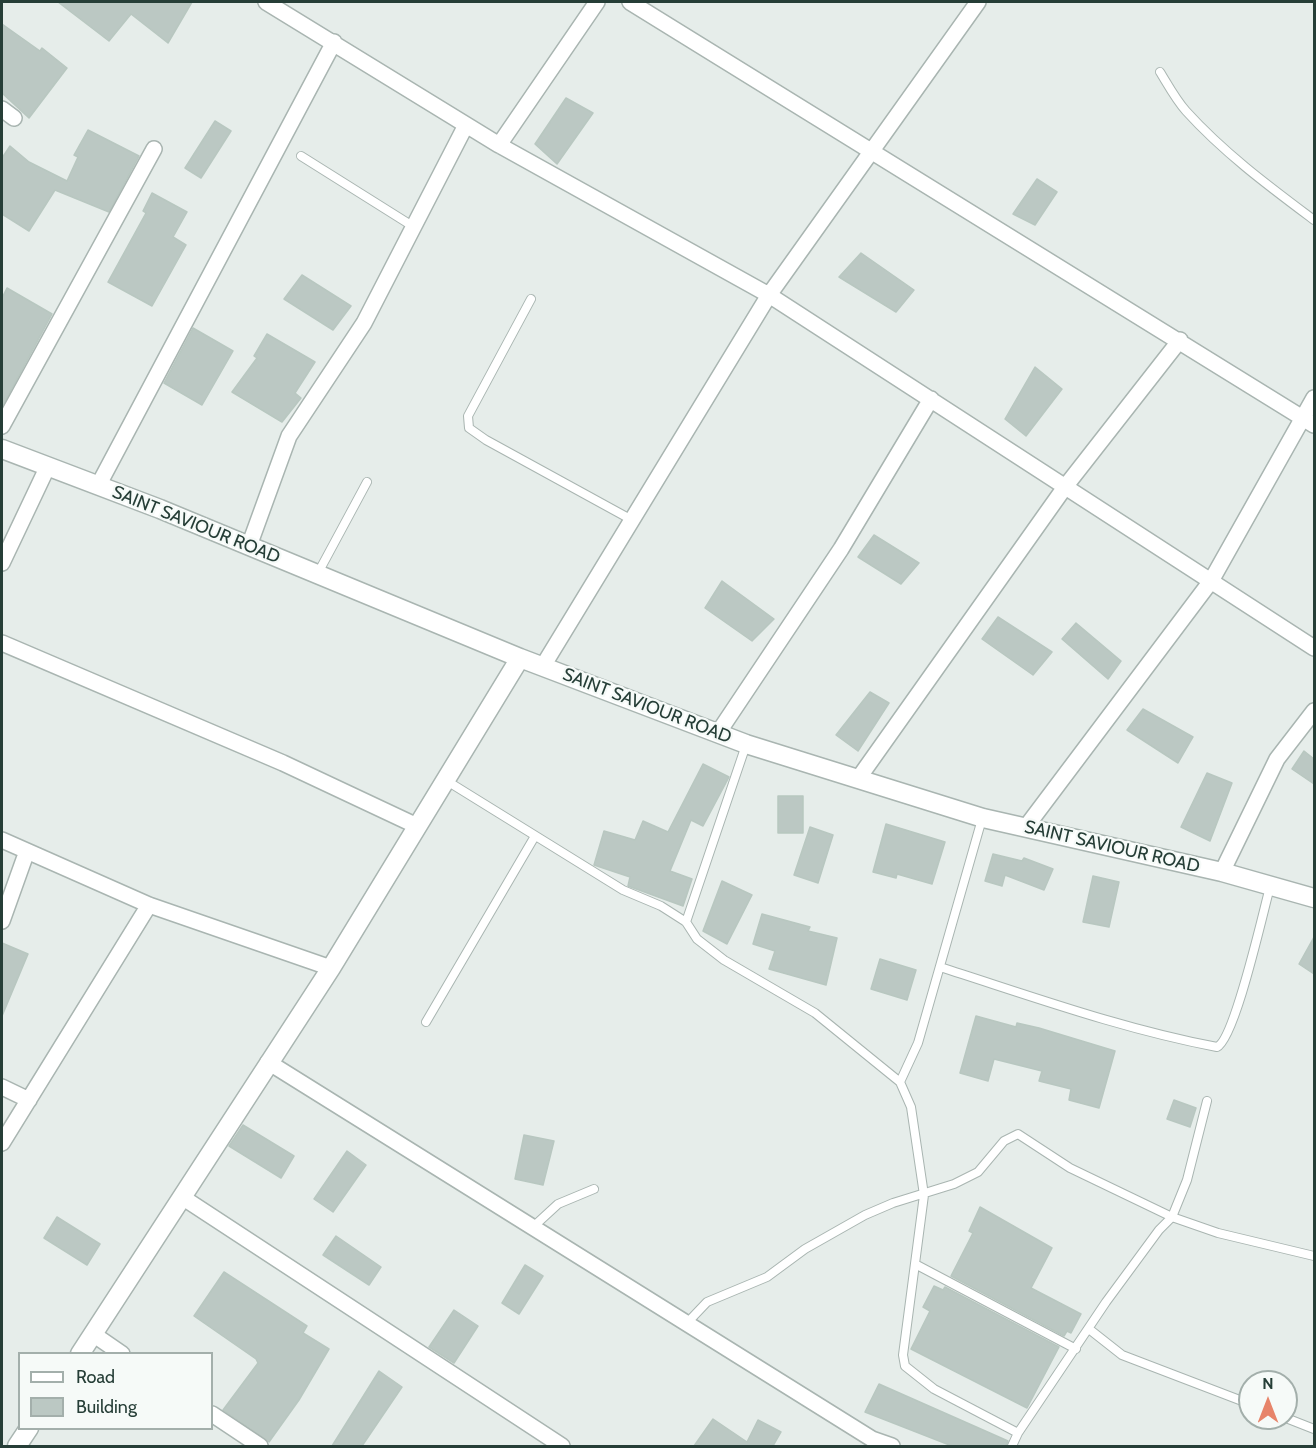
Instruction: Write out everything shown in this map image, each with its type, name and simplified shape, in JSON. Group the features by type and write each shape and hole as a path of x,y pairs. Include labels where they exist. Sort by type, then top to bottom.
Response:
{"street":[{"path":"266,2 499,145 769,295 1314,648"},
{"path":"499,145 597,2"},
{"path":"630,2 1308,421"},
{"path":"543,666 769,295 978,2"},
{"path":"98,486 334,42"},
{"path":"249,546 290,436 364,322 466,125"},
{"path":"2,426 154,149"},
{"path":"858,779 1065,487 1180,340"},
{"path":"1026,827 1210,581 1308,421 1314,398"},
{"path":"718,733 841,549 931,399"},
{"name":"SAINT SAVIOUR ROAD","path":"2,449 249,546 519,658 746,744 983,818 1222,873 1314,898"},
{"path":"2,562 47,468"},
{"path":"2,643 283,763 417,826"},
{"path":"81,1352 331,968 519,658"},
{"path":"1222,873 1277,759 1314,711"},
{"path":"2,840 149,905 331,968"},
{"path":"2,921 27,851"},
{"path":"2,1143 149,905"},
{"path":"268,1062 872,1439 892,1446"},
{"path":"2,1087 29,1100"},
{"path":"182,1197 539,1440 562,1446"},
{"path":"93,1334 120,1352"},
{"path":"213,1415 260,1446"},
{"path":"17,1446 28,1430"}],"lane":[{"path":"1160,72 1184,110 1213,138 1256,176 1314,220"},
{"path":"301,156 414,227"},
{"path":"531,299 468,416 469,428 486,440 632,520"},
{"path":"317,574 367,482"},
{"path":"686,922 746,744"},
{"path":"445,780 623,890 661,906 686,922 697,939 724,960 815,1013 900,1082 911,1107 924,1195 903,1354 905,1366 934,1389 1018,1433"},
{"path":"900,1082 918,1043 983,818"},
{"path":"426,1022 535,836"},
{"path":"940,967 1081,1012 1175,1039 1217,1047 1226,1039 1241,995 1270,885"},
{"path":"1012,1446 1018,1433 1089,1329 1159,1230 1172,1217 1188,1180 1207,1101"},
{"path":"687,1323 707,1302 767,1277 805,1249 865,1215 893,1203 924,1195 978,1172 1004,1141 1018,1134 1070,1168 1172,1217 1218,1233 1314,1256"},
{"path":"533,1227 558,1204 594,1189"},
{"path":"915,1264 1076,1349"},
{"path":"1089,1329 1122,1355 1238,1399"},
{"path":"1298,1423 1314,1429"}],"building":[{"path":"58,2 192,2 168,43 131,14 109,41"},
{"path":"2,24 40,51 42,48 67,68 29,118 2,93"},
{"path":"566,98 593,113 557,164 535,144"},
{"path":"215,121 231,131 201,178 185,168"},
{"path":"88,130 139,156 109,212 55,190 29,231 2,214 2,158 10,146 29,162 67,181 78,157 74,155"},
{"path":"1037,179 1057,192 1035,225 1013,214"},
{"path":"152,193 187,212 173,237 186,245 152,306 108,282 146,213 143,211"},
{"path":"861,253 914,290 896,312 839,277"},
{"path":"302,275 351,306 333,330 284,299"},
{"path":"7,288 52,314 2,407 2,298"},
{"path":"193,328 233,351 202,405 164,383"},
{"path":"267,334 315,362 295,393 301,398 282,422 232,392 257,358 254,356"},
{"path":"1035,367 1062,389 1026,436 1005,419"},
{"path":"874,535 919,563 901,584 858,557"},
{"path":"722,581 774,619 752,641 705,608"},
{"path":"998,617 1052,652 1033,675 982,639"},
{"path":"1076,623 1121,661 1108,679 1062,639"},
{"path":"870,692 889,703 858,751 836,735"},
{"path":"1143,709 1193,737 1178,763 1127,730"},
{"path":"1304,751 1314,759 1314,784 1292,769"},
{"path":"703,764 729,777 703,826 691,820 670,871 692,879 683,906 628,886 630,877 594,865 604,831 635,840 643,821 668,832"},
{"path":"1207,773 1232,783 1210,841 1181,827"},
{"path":"778,796 803,796 803,833 778,833"},
{"path":"886,824 945,842 932,884 897,874 896,878 873,872"},
{"path":"810,827 833,835 818,883 794,875"},
{"path":"993,854 1022,861 1024,858 1053,869 1044,890 1005,875 1002,886 985,881"},
{"path":"1093,876 1119,882 1109,927 1083,922"},
{"path":"722,881 752,895 727,944 703,931"},
{"path":"762,914 810,927 808,931 837,938 826,985 769,969 775,951 753,944"},
{"path":"1314,937 1314,974 1299,964"},
{"path":"2,943 28,954 2,1016"},
{"path":"880,959 916,970 907,1000 871,989"},
{"path":"976,1016 1016,1027 1017,1023 1039,1028 1115,1051 1099,1108 1069,1100 1071,1089 1039,1081 1042,1071 994,1059 988,1081 960,1073"},
{"path":"1174,1100 1196,1108 1190,1127 1167,1119"},
{"path":"243,1125 294,1156 281,1178 229,1146"},
{"path":"524,1135 554,1141 543,1185 515,1179"},
{"path":"347,1151 366,1165 333,1212 314,1199"},
{"path":"980,1207 1052,1248 1031,1288 1081,1314 1071,1333 1067,1331 1064,1336 951,1276 973,1233 969,1231"},
{"path":"57,1217 100,1244 87,1265 44,1238"},
{"path":"336,1236 381,1267 369,1285 323,1255"},
{"path":"525,1265 543,1276 519,1314 502,1303"},
{"path":"224,1272 307,1326 303,1333 329,1349 299,1400 269,1442 223,1410 258,1363 256,1359 194,1316"},
{"path":"934,1286 943,1290 945,1287 1059,1347 1027,1408 911,1349 930,1311 923,1307"},
{"path":"454,1310 478,1326 454,1363 429,1347"},
{"path":"379,1371 402,1387 362,1446 332,1446"},
{"path":"879,1384 1008,1441 1006,1446 952,1446 865,1412"},
{"path":"713,1419 747,1442 758,1420 781,1432 773,1446 694,1446"}]}
